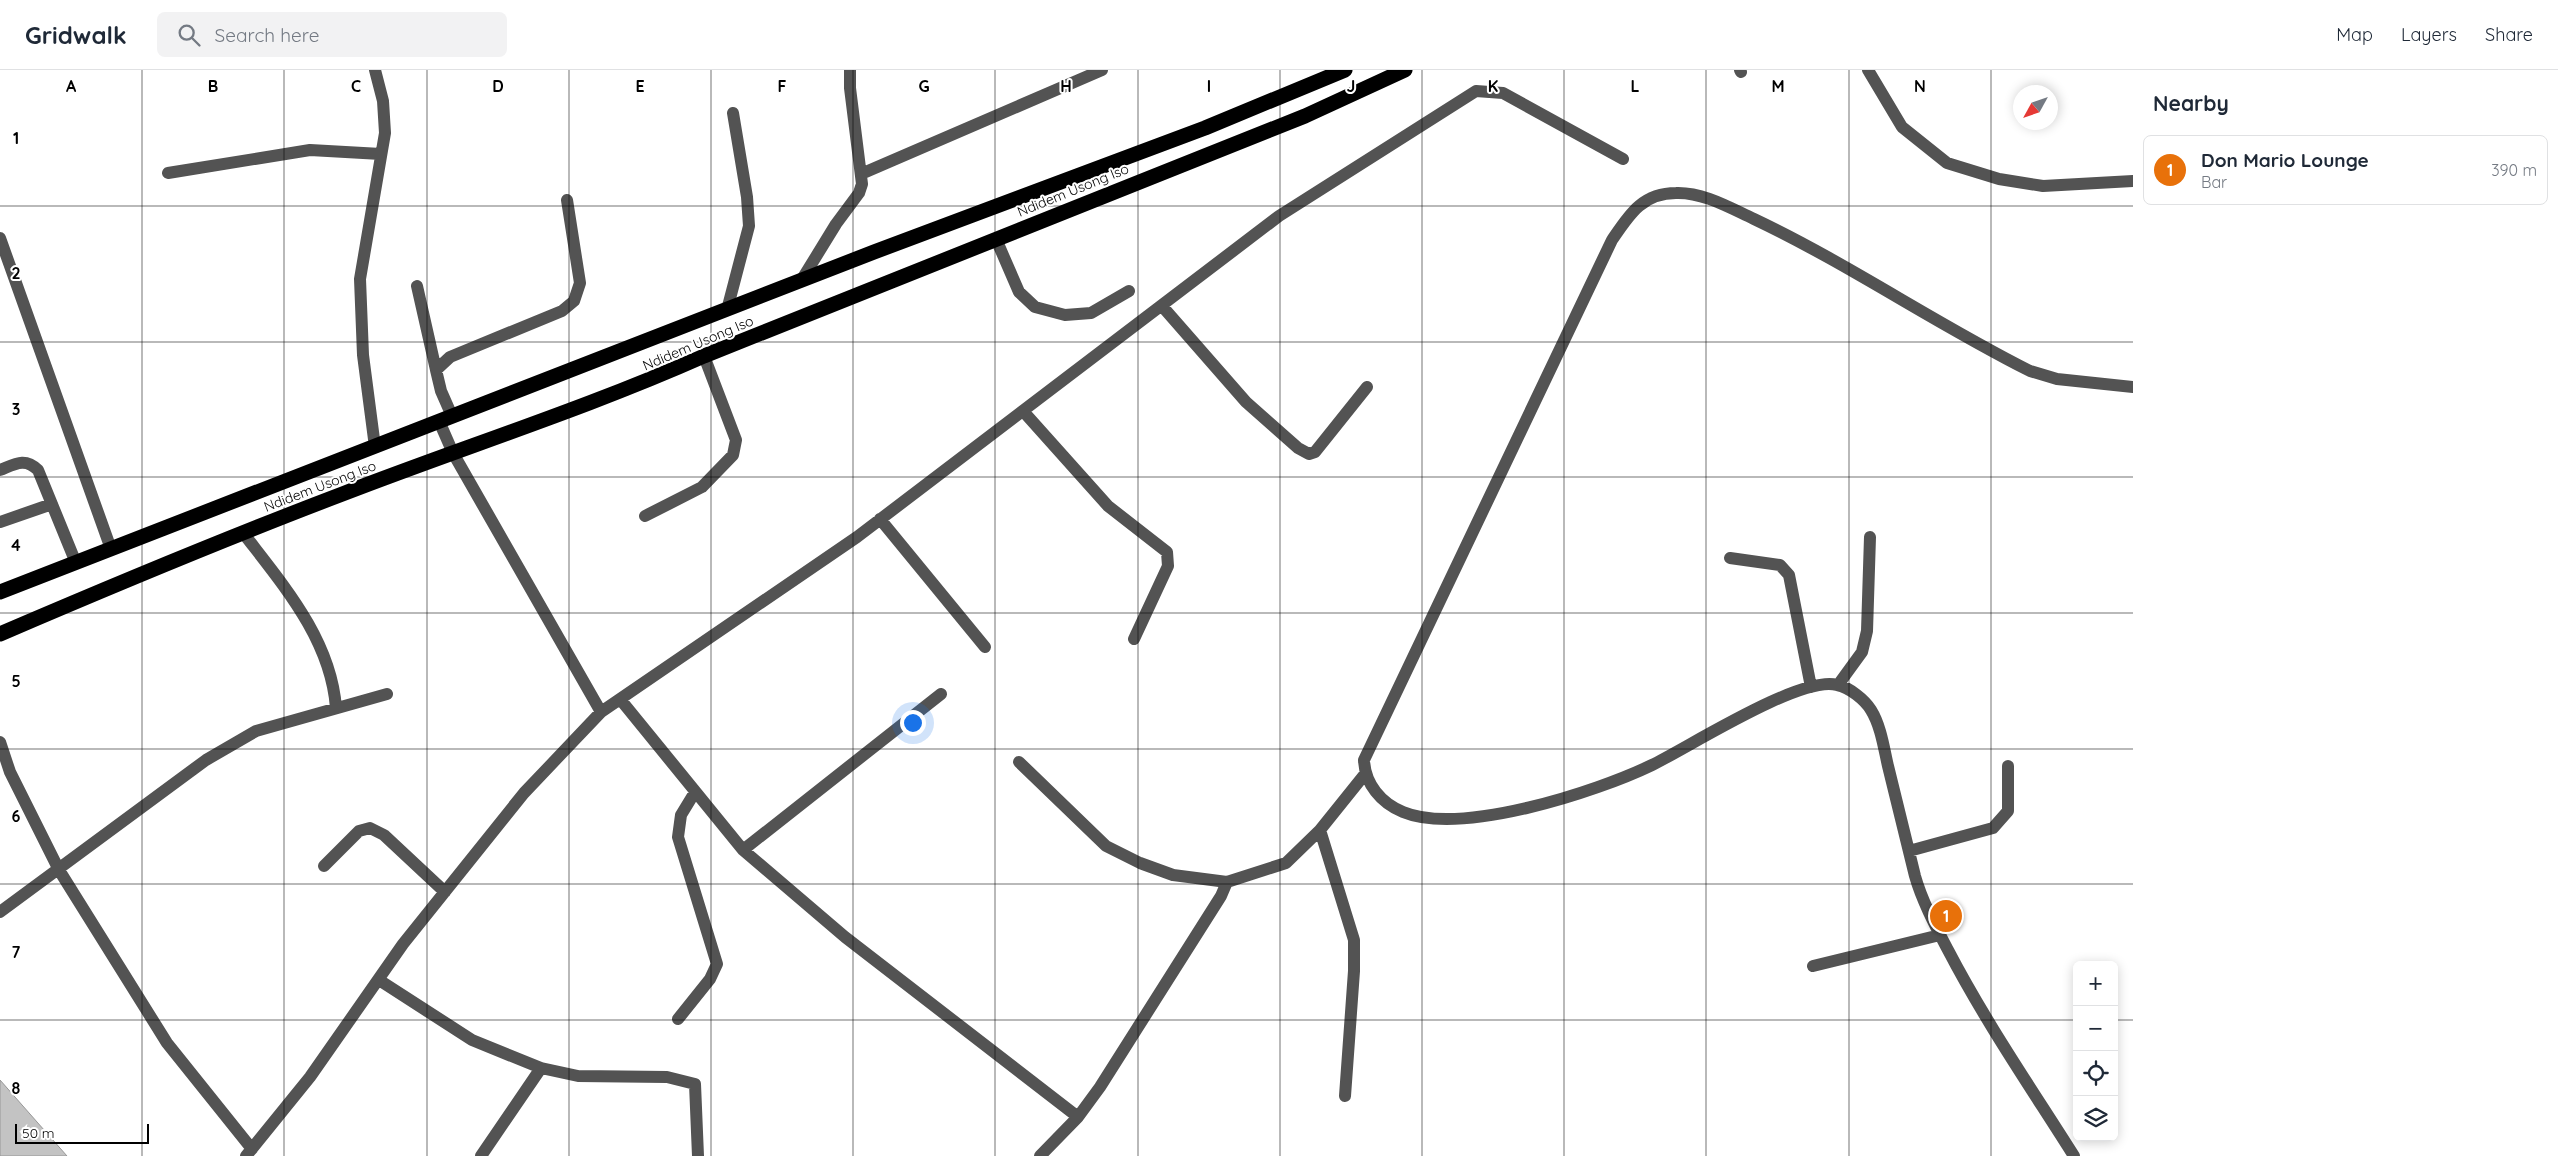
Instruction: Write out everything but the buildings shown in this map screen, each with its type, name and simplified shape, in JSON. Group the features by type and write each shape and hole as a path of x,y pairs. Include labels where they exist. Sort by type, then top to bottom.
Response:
{"highway":[{"name":"Ndidem Usong Iso","path":"0,592 801,281 1205,128 1327,73 1345,70"},
{"name":"Ndidem Usong Iso","path":"0,634 124,581 345,493 636,386 704,356 1305,116 1405,70"}],"street":[{"path":"375,70 383,101 385,134 360,279 363,355 375,446"},
{"path":"801,281 836,224 859,193 862,184 850,88 850,70"},
{"path":"861,174 1102,70"},
{"path":"1868,70 1902,127 1947,164 1999,180 2043,186 2133,181"},
{"path":"0,742 10,772 59,870 167,1043 249,1153 310,1077 403,944 524,793 601,712 880,519 1279,216 1476,91 1503,93 1623,159"},
{"path":"727,310 749,226 747,197 733,113"},
{"path":"168,173 310,150 381,154"},
{"path":"2074,1156 1969,991 1940,934 1916,880 1883,744 1871,709 1856,694 1838,684 1818,684 1769,703 1652,765 1597,788 1475,818 1442,820 1417,818 1391,807 1376,793 1364,774 1364,760 1612,240 1633,209 1649,199 1676,193 1713,200 1785,234 2030,372 2057,379 2133,387"},
{"path":"436,370 450,357 562,312 574,301 580,282 567,200"},
{"path":"0,238 5,268 34,329 111,549"},
{"path":"996,239 1018,292 1035,307 1065,315 1091,313 1129,291"},
{"path":"417,286 442,390 453,453 601,712"},
{"path":"1162,306 1246,402 1298,448 1309,454 1315,452 1367,387"},
{"path":"645,516 702,487 732,455 736,440 704,356"},
{"path":"1023,411 1108,506 1167,552 1168,566 1134,639"},
{"path":"0,470 20,462 32,464 38,470 76,563"},
{"path":"0,522 52,504"},
{"path":"880,519 985,647"},
{"path":"244,534 289,592 314,632 334,684 336,708"},
{"path":"1838,684 1862,652 1867,631 1870,537"},
{"path":"1730,558 1780,565 1790,575 1811,687"},
{"path":"0,912 206,760 256,731 387,694"},
{"path":"743,850 941,694"},
{"path":"620,699 743,850 876,962 1078,1117"},
{"path":"1019,762 1106,846 1140,863 1173,875 1227,882 1286,863 1320,830 1364,774"},
{"path":"1909,852 1993,828 2008,811 2008,766"},
{"path":"678,1019 710,979 717,964 678,837 681,815 695,792"},
{"path":"324,866 359,831 370,828 384,835 445,892"},
{"path":"1320,830 1354,940 1354,971 1345,1096"},
{"path":"1040,1156 1078,1117 1100,1087 1221,896 1227,882"},
{"path":"1813,966 1940,934"},
{"path":"378,980 472,1040 541,1068 578,1076 667,1077 691,1082 696,1087 698,1156"},
{"path":"481,1156 541,1068"}],"place":[{"name":"Don Mario Lounge","path":"1946,916"}]}
